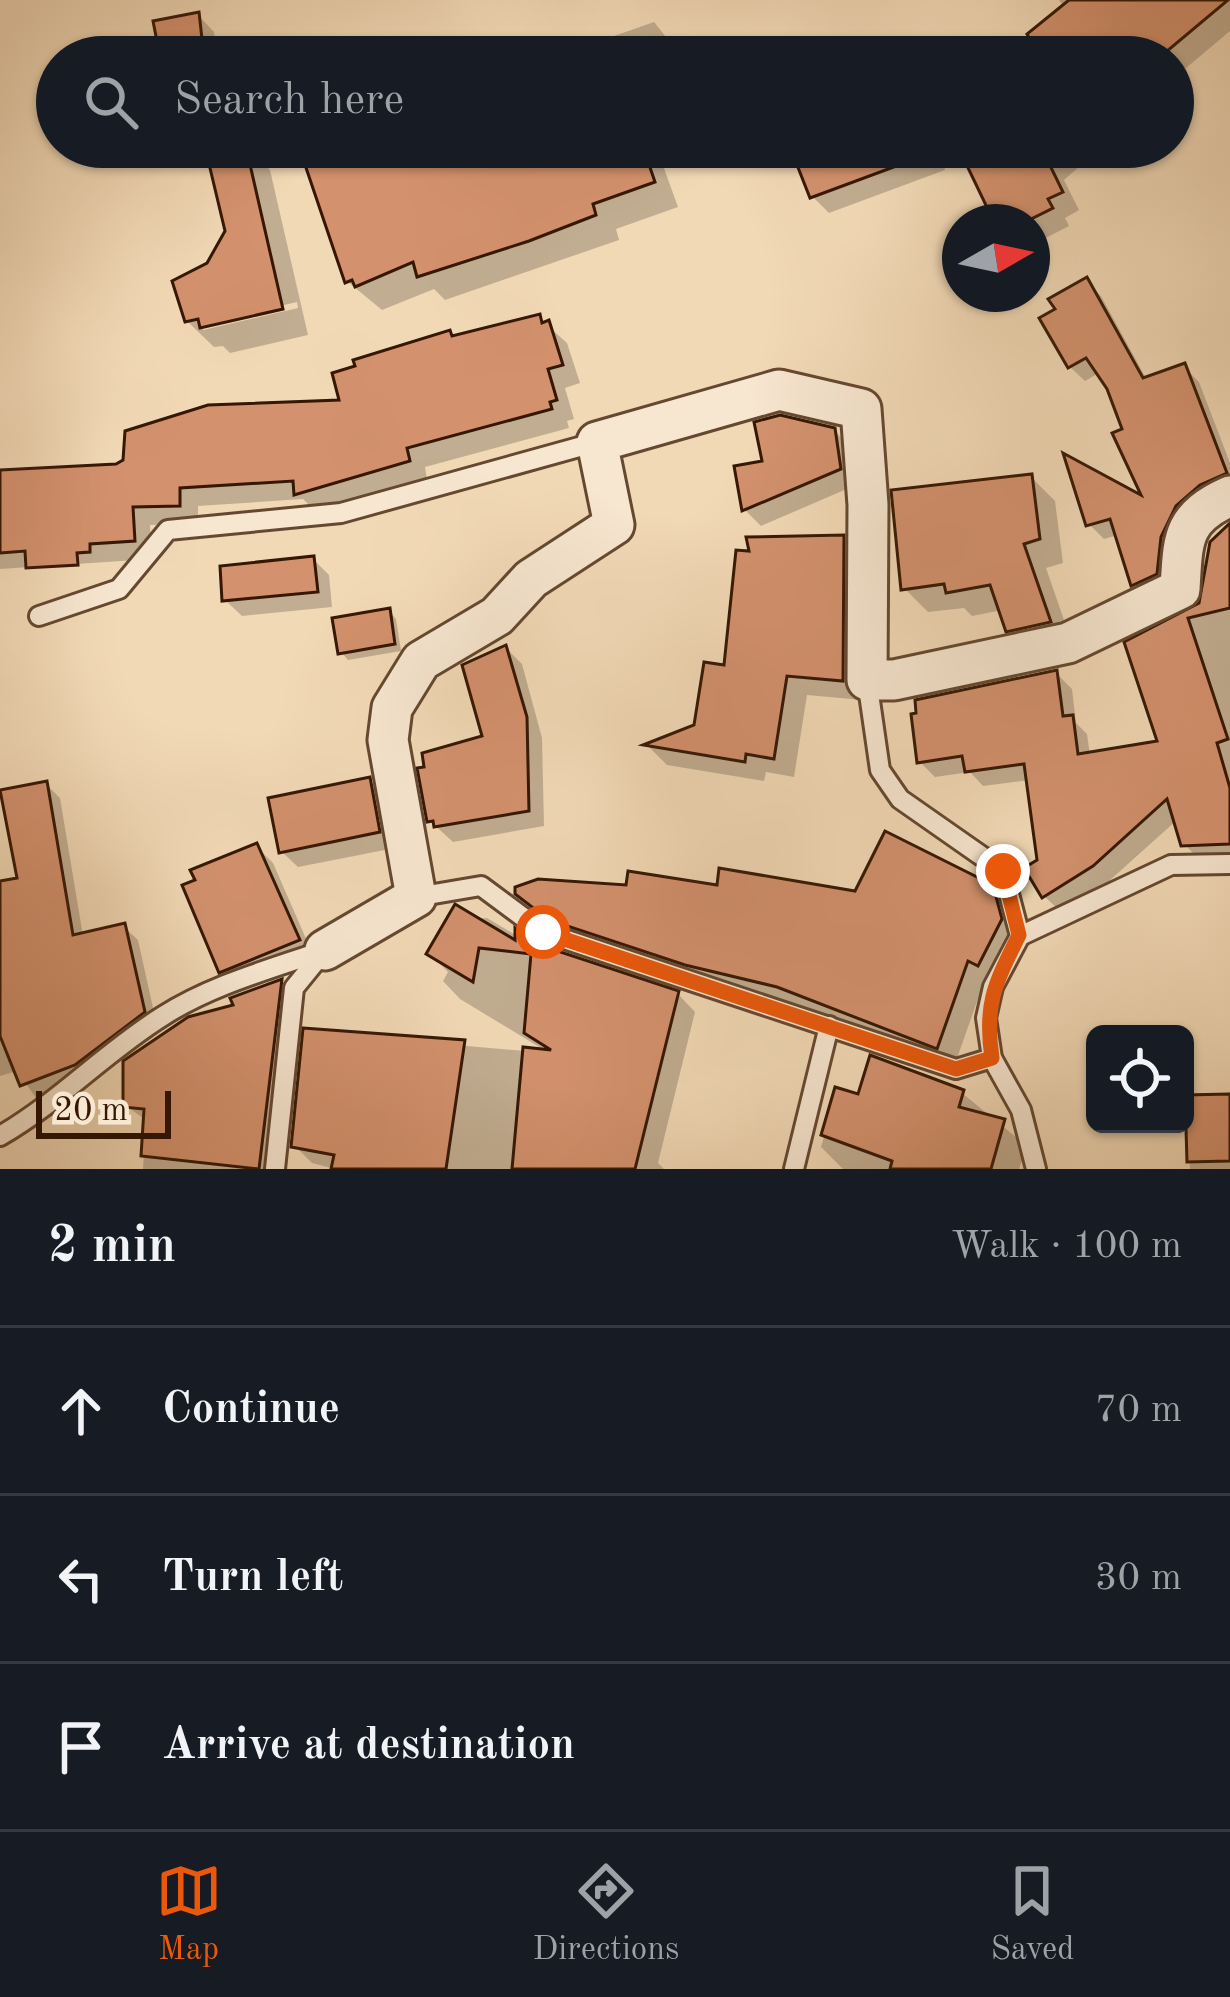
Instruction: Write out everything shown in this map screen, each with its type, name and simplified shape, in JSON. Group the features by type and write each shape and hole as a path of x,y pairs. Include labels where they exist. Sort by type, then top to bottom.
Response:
{"street":[{"path":"325,950 416,897 388,740 392,708 422,661 496,616 531,579 614,525 597,442 778,391 861,409 868,505 867,680 894,680 1068,643 1180,589 1183,535 1204,508 1230,496"}],"lane":[{"path":"38,616 119,589 168,530 340,513 597,442"},
{"path":"867,680 880,770 900,800 1003,871 1019,935"},
{"path":"1036,1169 1021,1110 992,1058 986,1018 993,987 1019,935 1171,865 1230,863"},
{"path":"416,897 481,886 543,932 956,1069 992,1058"},
{"path":"0,1136 47,1109 161,1016 202,994 325,950"},
{"path":"275,1169 295,988 325,950"},
{"path":"794,1169 829,1026"}],"building":[{"path":"1069,0 1228,0 1185,36 1027,34"},
{"path":"199,12 202,36 156,36 153,21"},
{"path":"210,168 251,168 283,309 200,328 198,319 185,322 172,281 207,263 225,231"},
{"path":"306,168 650,168 655,182 593,204 596,215 529,241 417,277 413,262 355,287 352,280 345,283"},
{"path":"798,168 891,168 810,198"},
{"path":"968,168 1051,168 1063,192 1048,199 1053,208 1050,204 985,204"},
{"path":"1087,277 1143,378 1185,363 1227,473 1200,485 1176,506 1161,537 1157,574 1131,586 1110,519 1086,526 1063,453 1141,495 1112,433 1122,429 1107,389 1086,358 1068,368 1039,318 1055,309 1050,298"},
{"path":"540,314 542,323 549,320 563,365 548,369 557,400 550,402 552,409 407,448 410,461 294,495 293,481 180,488 180,506 133,507 135,541 90,544 90,552 77,553 78,565 26,568 25,551 0,553 0,470 116,464 123,460 125,431 208,405 339,400 332,373 355,366 353,360 450,330 452,336"},
{"path":"780,415 835,428 841,469 742,511 734,466 762,461 754,422"},
{"path":"1032,474 1040,539 1024,544 1051,622 1006,632 990,585 946,593 944,584 901,590 891,490"},
{"path":"1230,523 1230,608 1188,618 1228,739 1217,743 1230,788 1230,844 1181,846 1167,799 1093,866 1042,898 1024,868 1037,860 1024,764 965,772 962,756 917,763 911,714 916,713 915,700 1057,670 1063,716 1073,715 1078,754 1157,741 1124,642 1199,603 1210,542"},
{"path":"844,535 843,681 787,676 774,759 746,754 745,762 643,745 694,725 704,662 724,665 736,550 749,551 746,537"},
{"path":"314,556 318,592 222,601 220,566"},
{"path":"390,608 395,644 338,654 332,618"},
{"path":"506,645 527,717 529,811 434,827 433,821 427,822 417,768 424,767 422,753 482,736 462,665"},
{"path":"370,777 380,832 279,853 268,798"},
{"path":"47,781 73,935 125,923 145,1012 75,1065 20,1086 0,1036 0,881 17,878 0,790"},
{"path":"885,831 993,885 1002,919 978,966 968,961 937,1049 777,987 685,965 549,920 515,894 515,887 538,879 626,885 628,871 717,885 719,868 855,891"},
{"path":"257,843 300,940 219,973 182,885 195,880 190,870"},
{"path":"455,904 515,940 515,928 539,945 679,991 635,1169 512,1169 523,1047 551,1050 524,1033 531,954 479,948 473,982 426,954"},
{"path":"282,979 259,1169 141,1156 144,1109 123,1107 123,1061 188,1017 233,1005 230,998"},
{"path":"303,1028 465,1040 446,1169 331,1169 334,1155 291,1147"},
{"path":"870,1055 964,1090 959,1107 1005,1119 991,1169 890,1169 892,1161 821,1135 835,1087 858,1094"},
{"path":"1230,1094 1230,1161 1187,1162 1186,1133 1194,1133 1194,1095"}],"route":[{"path":"543,932 956,1069 992,1058 986,1018 993,987 1019,935 1003,871"}]}
